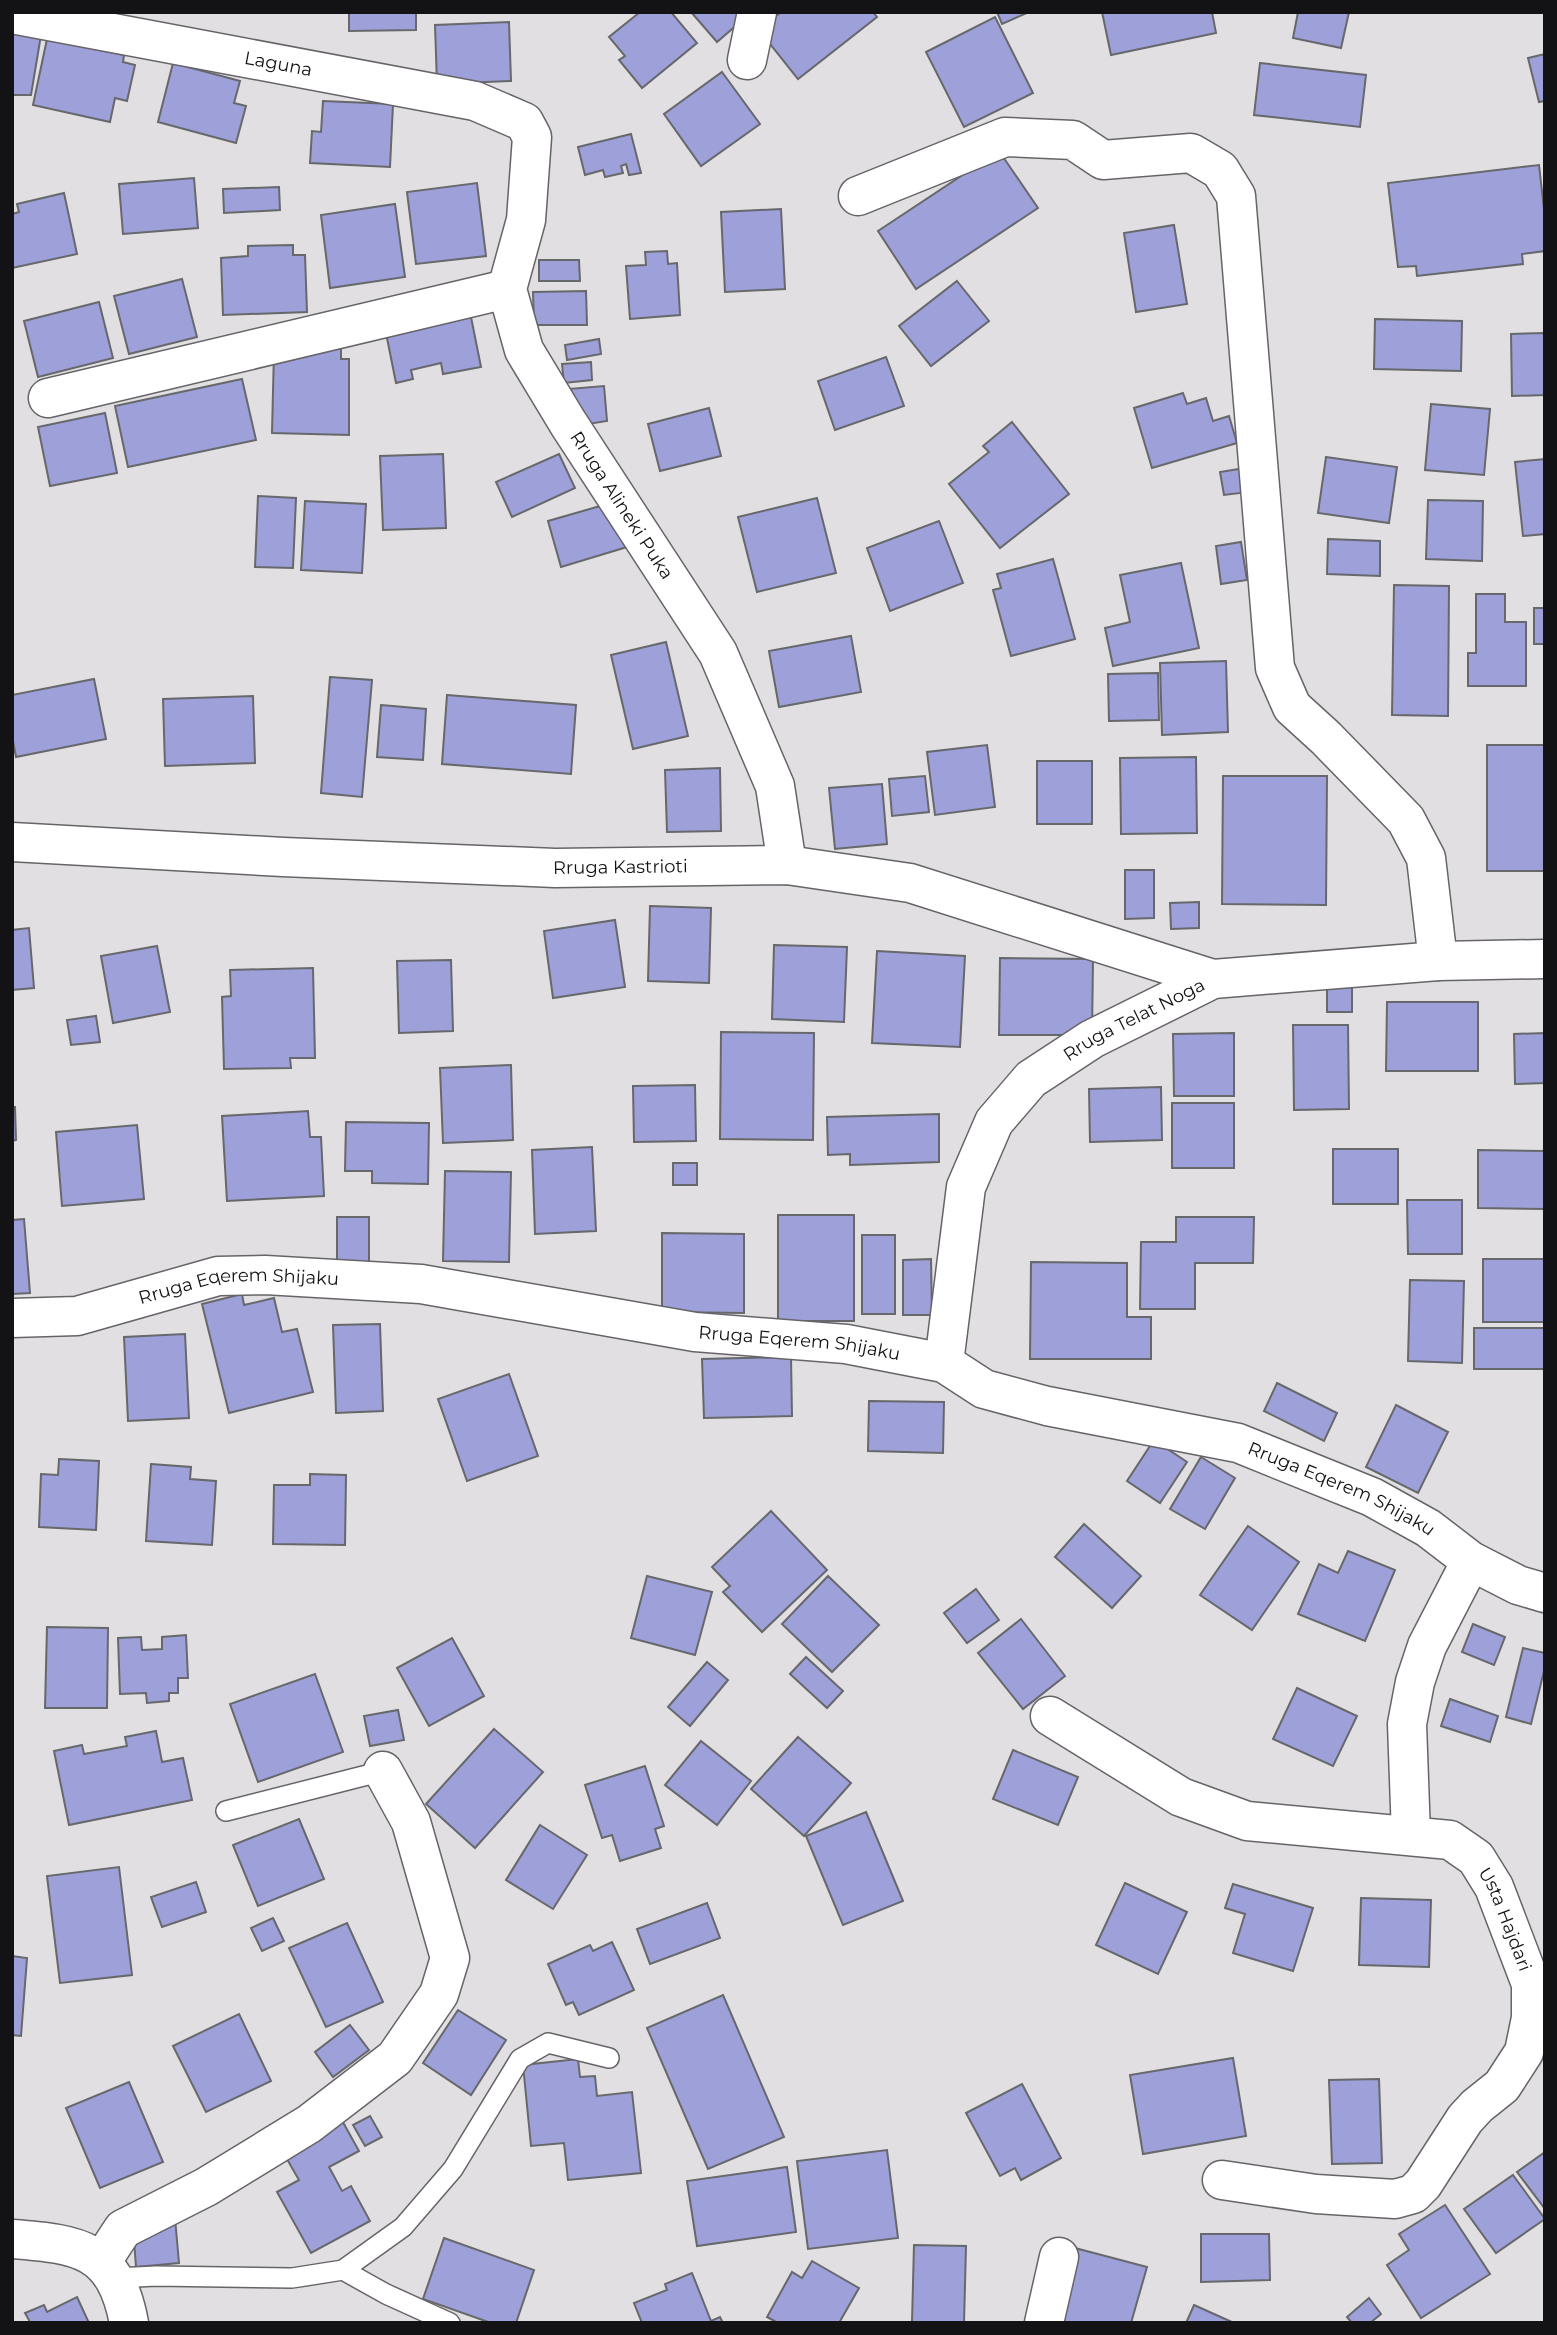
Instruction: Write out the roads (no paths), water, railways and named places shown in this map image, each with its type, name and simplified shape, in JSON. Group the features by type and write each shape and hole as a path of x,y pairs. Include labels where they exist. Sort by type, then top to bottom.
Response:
{"street":[{"path":"747,60 757,12"},
{"name":"Laguna","path":"12,14 475,101 524,122 532,137 526,219 507,289"},
{"path":"858,196 1005,137 1073,140 1102,160 1191,153 1220,170 1236,196 1275,668 1292,707 1406,820 1426,858 1437,961"},
{"path":"48,398 507,289"},
{"name":"Rruga Alineki Puka","path":"507,289 524,350 718,653 775,786 787,865"},
{"name":"Rruga Kastrioti","path":"12,842 555,868 787,865 910,883 1213,979"},
{"name":"Rruga Telat Noga","path":"944,1363 966,1187 994,1122 1031,1079 1041,1072 1092,1039 1213,979 1437,961 1545,959"},
{"name":"Rruga Eqerem Shijaku","path":"12,1318 77,1316 218,1276 265,1275 421,1284 695,1332 846,1344 944,1363 984,1389 1046,1406 1238,1443 1372,1497 1428,1528 1471,1560 1518,1585 1545,1592"},
{"path":"1411,1835 1407,1724 1415,1682 1427,1646 1471,1560"},
{"name":"Usta Hajdari","path":"1049,1716 1181,1797 1247,1821 1450,1840 1476,1858 1532,1956 1531,2018 1524,2052 1502,2087 1465,2119 1430,2175 1413,2194 1395,2199 1316,2194 1222,2180"},
{"path":"129,2323 109,2270 123,2229 206,2187 309,2124 395,2058 439,1994 450,1958 411,1822 383,1771"},
{"path":"12,2239 62,2244 109,2270"},
{"path":"1044,2323 1059,2257"}],"lane":[{"path":"226,1811 383,1771"},
{"path":"109,2270 156,2276 292,2278 343,2270 403,2227 453,2169 520,2059 548,2043 610,2058"},
{"path":"343,2270 386,2294 450,2323"}]}
